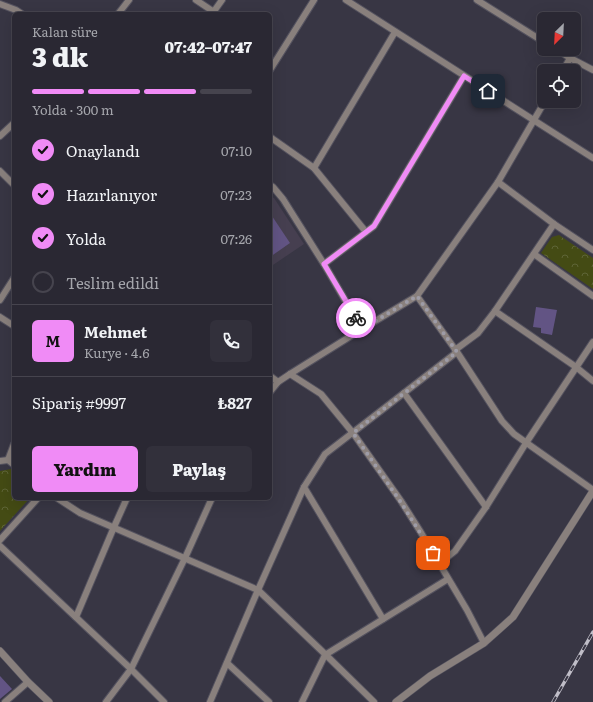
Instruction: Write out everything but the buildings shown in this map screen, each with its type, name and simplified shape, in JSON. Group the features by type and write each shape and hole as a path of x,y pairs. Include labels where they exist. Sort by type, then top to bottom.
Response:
{"street":[{"path":"120,12 129,0"},
{"path":"196,0 212,12"},
{"path":"214,12 222,0"},
{"path":"272,67 314,0"},
{"path":"346,0 593,158"},
{"path":"477,0 537,38"},
{"path":"0,4 19,12"},
{"path":"314,168 395,32"},
{"path":"567,56 593,70"},
{"path":"567,64 570,58"},
{"path":"324,264 374,226 464,76"},
{"path":"272,390 278,382 290,374 417,296 498,182 541,108"},
{"path":"0,136 12,125"},
{"path":"272,138 314,168 366,232"},
{"path":"0,171 12,183"},
{"path":"498,182 554,224 592,248"},
{"path":"272,186 283,199 324,264 362,329"},
{"path":"210,702 304,487 325,454 478,333 495,311 554,224"},
{"path":"534,254 593,296"},
{"path":"0,300 12,281"},
{"path":"396,702 430,676 484,643 513,617 593,490 514,434 502,421 456,351 417,296"},
{"path":"495,311 593,381"},
{"path":"0,317 12,325"},
{"path":"439,564 455,552 593,342"},
{"path":"290,374 321,394 353,433 400,501 467,610 484,643"},
{"path":"272,378 278,382"},
{"path":"404,393 486,507"},
{"path":"8,460 12,449"},
{"path":"0,461 8,460 12,463"},
{"path":"304,487 383,619"},
{"path":"0,540 36,500"},
{"path":"60,500 80,513 258,590 374,702"},
{"path":"76,617 126,500"},
{"path":"106,702 131,669 185,558 211,500"},
{"path":"0,546 164,702"},
{"path":"302,702 326,655 448,579"},
{"path":"0,651 28,682 49,702"},
{"path":"227,663 269,702"},
{"path":"5,702 28,682"}],"shaded area":[{"path":"272,197 274,198 304,244 272,266"}],"green space":[{"path":"559,235 593,258 593,289 541,253 552,237"},
{"path":"12,470 12,500 28,500 0,531 0,471"}],"railway":[{"path":"553,702 593,632"}],"way so far":[{"path":"356,318 362,329 417,296 457,352 353,433 420,531 433,553"}],"route":[{"path":"356,318 324,264 374,226 464,76 488,91"}]}
